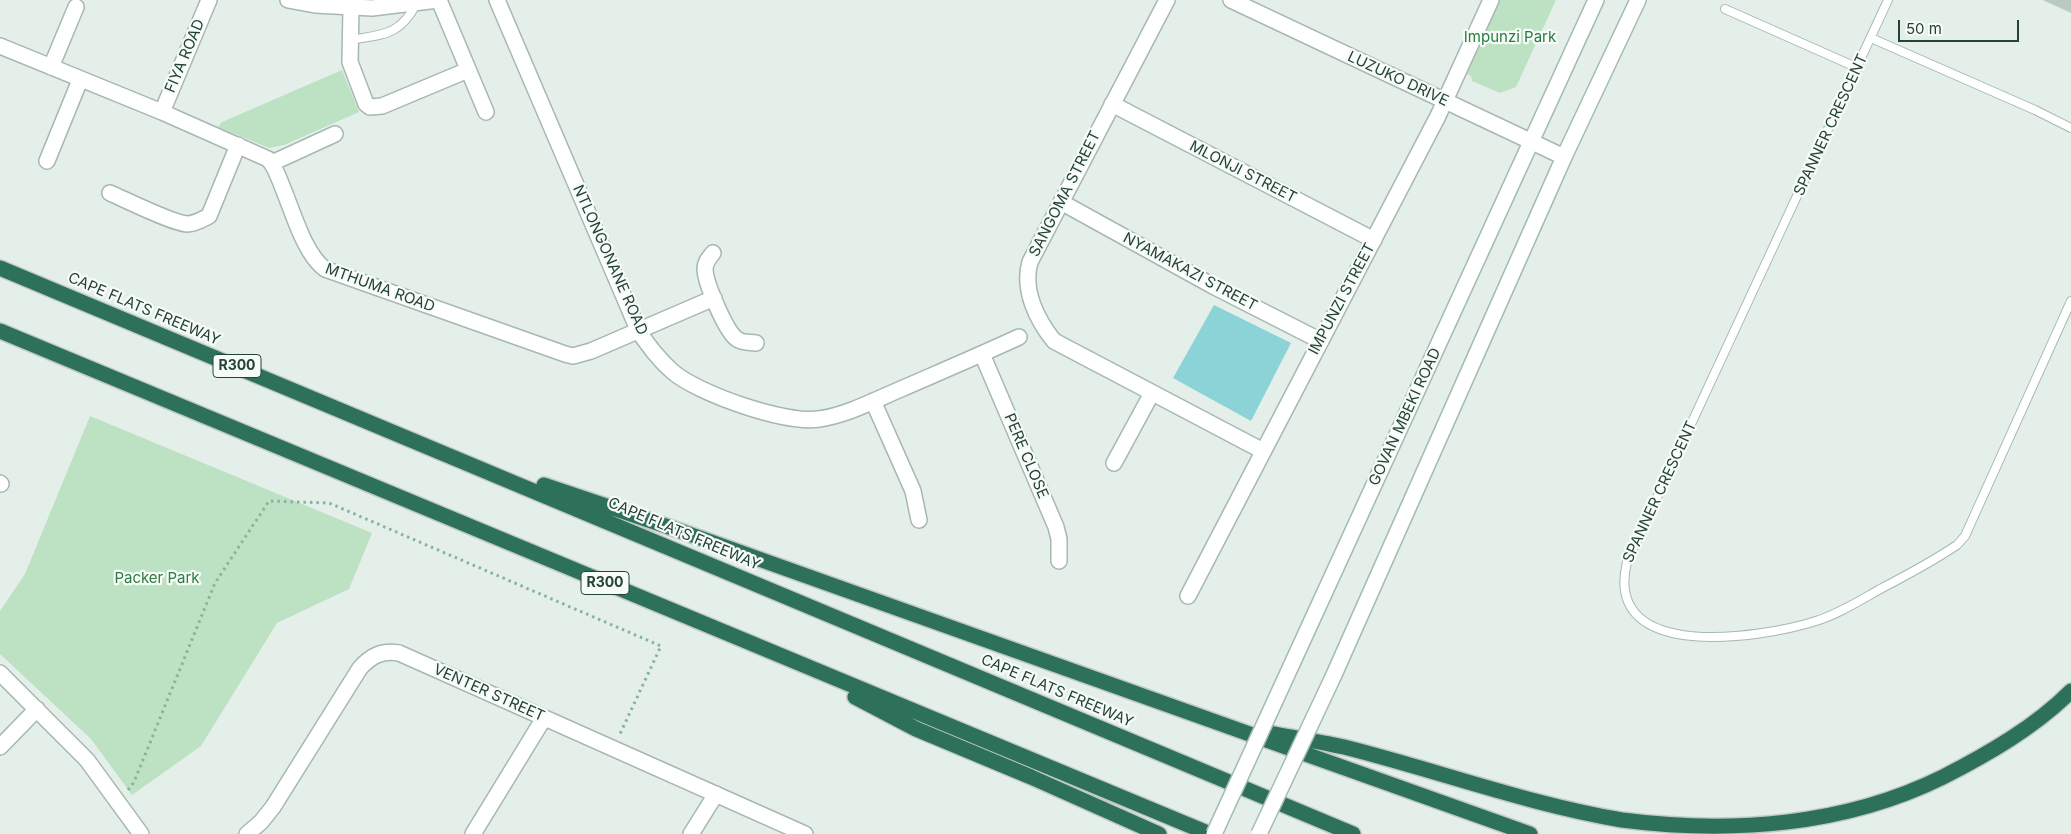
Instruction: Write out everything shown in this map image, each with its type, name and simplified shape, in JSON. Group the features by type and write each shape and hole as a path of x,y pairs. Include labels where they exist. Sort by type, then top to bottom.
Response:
{"highway":[{"name":"CAPE FLATS FREEWAY","path":"0,268 1354,834"},
{"name":"R300","path":"0,331 768,652 1210,834"},
{"path":"474,465 571,493 672,528 1530,834"},
{"path":"768,652 916,729 1159,834"},
{"path":"1213,722 1343,747 1580,811 1656,825 1717,828 1773,826 1832,816 1865,807 1927,785 1957,770 2014,736 2071,691"}],"street":[{"name":"FIYA ROAD","path":"162,112 208,0"},
{"path":"288,0 315,5 372,8 438,0 486,112"},
{"name":"NTLONGONANE ROAD","path":"497,0 639,332 658,357 674,373 699,388 780,416 801,420 818,419 834,416 873,401 1019,337"},
{"name":"SANGOMA STREET","path":"1167,0 1030,262 1026,275 1027,284 1044,329 1054,341 1263,451"},
{"name":"LUZUKO DRIVE","path":"1232,0 1564,158"},
{"name":"IMPUNZI STREET","path":"1188,596 1445,101 1491,0"},
{"name":"GOVAN MBEKI ROAD","path":"1214,834 1596,0"},
{"path":"1259,834 1333,677 1564,158 1638,0"},
{"path":"51,68 76,6"},
{"path":"351,7 350,40 352,69 366,104 373,108 468,70"},
{"path":"0,46 260,154 272,163 335,134"},
{"path":"47,161 80,80"},
{"name":"MLONJI STREET","path":"1112,104 1374,240"},
{"path":"110,193 176,221 188,224 202,220 210,216 238,145"},
{"name":"MTHUMA ROAD","path":"272,163 308,247 319,265 325,269 573,356 592,351 639,332 714,298"},
{"name":"NYAMAKAZI STREET","path":"1061,202 1214,286 1321,341"},
{"path":"714,253 706,262 705,274 730,333 741,342 756,343"},
{"name":"PERE CLOSE","path":"982,354 1056,527 1059,548 1058,561"},
{"path":"1114,464 1152,393"},
{"path":"873,401 913,491 919,520"},
{"name":"VENTER STREET","path":"247,834 261,822 273,807 360,668 369,658 389,651 399,653 804,834"},
{"path":"0,674 87,760 141,834"},
{"path":"0,747 37,709"},
{"path":"473,834 544,718"},
{"path":"691,834 716,794"}],"lane":[{"path":"1871,38 1888,0"},
{"path":"350,40 396,29 408,19 417,3"},
{"path":"1724,9 1858,68"},
{"name":"SPANNER CRESCENT","path":"2071,128 2035,110 1871,38 1627,562 1624,582 1625,591 1638,616 1661,630 1708,637 1764,632 1794,626 1817,620 1842,610 1956,545 1965,536 2071,301"}],"path":[{"path":"118,802 134,782 215,583 269,501 329,503 660,646 613,748"}],"green space":[{"name":"Impunzi Park","path":"1499,0 1556,0 1516,87 1500,93 1472,81 1471,76 1465,73"},
{"path":"342,70 359,112 284,145 269,148 218,127 222,122"},
{"name":"Packer Park","path":"90,416 372,533 349,589 277,623 201,746 132,795 91,739 0,654 0,611 25,574"}],"water":[{"path":"1214,305 1291,343 1251,421 1173,378"}],"building":[{"path":"2044,0 2071,0 2071,12"}]}
